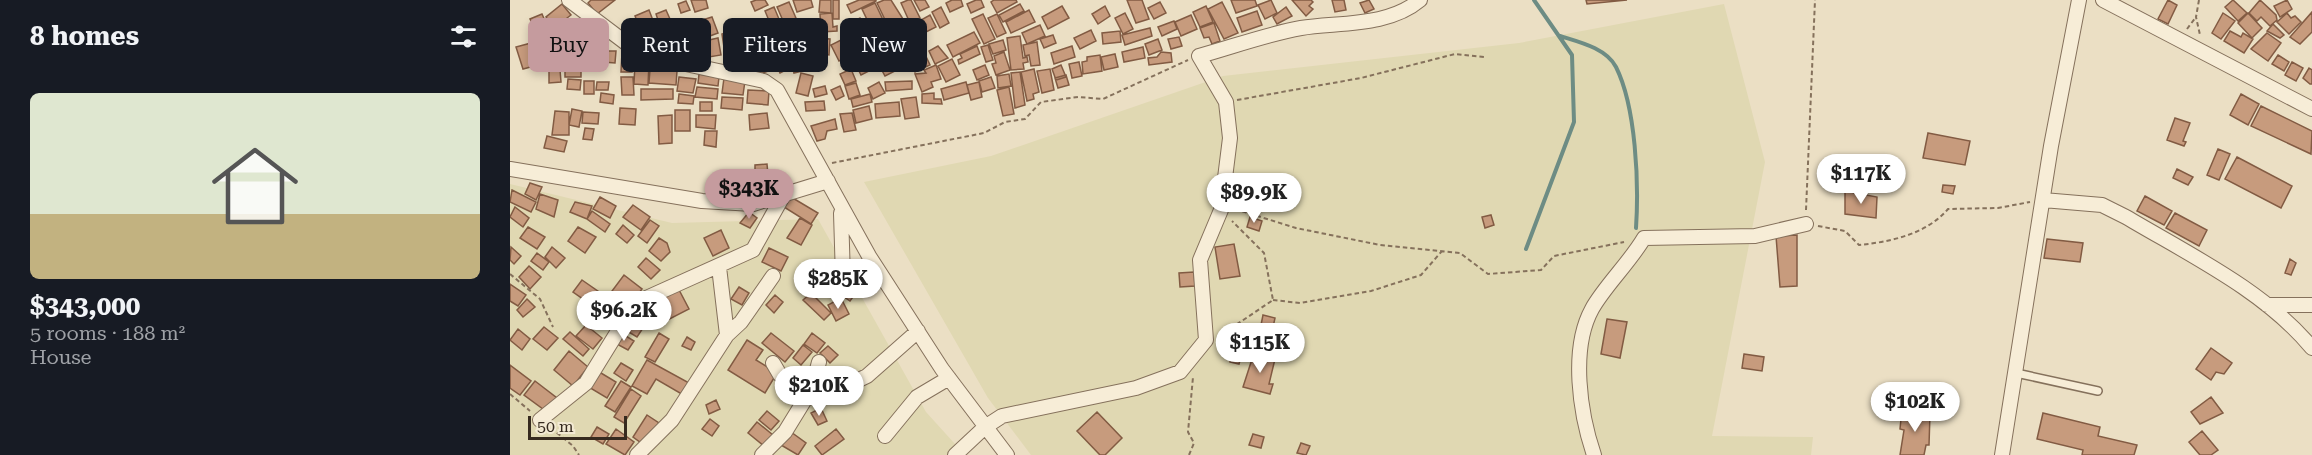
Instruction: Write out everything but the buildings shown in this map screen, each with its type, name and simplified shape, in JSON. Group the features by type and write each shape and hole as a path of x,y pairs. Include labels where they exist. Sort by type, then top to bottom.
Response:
{"street":[{"path":"569,0 626,43 649,56 764,81 782,98 841,208 918,331 949,378 1007,455"},
{"path":"956,455 985,427 1002,416 1136,388 1180,372 1206,340 1200,260 1221,206 1230,138 1226,102 1199,56 1301,28 1333,27 1391,15 1420,0"},
{"path":"2002,455 2043,200 2079,0"},
{"path":"2103,0 2312,109"},
{"path":"510,169 702,201 753,204 828,181"},
{"path":"540,420 586,382 632,310 642,300 753,250 783,196"},
{"path":"2043,200 2102,205 2176,246 2267,305 2299,331 2312,348"},
{"path":"841,208 843,278"},
{"path":"1594,455 1580,402 1582,340 1592,309 1644,238 1755,236 1806,224"},
{"path":"719,267 727,335"},
{"path":"637,455 672,420 727,335 741,322 773,276"},
{"path":"2267,305 2312,305"},
{"path":"773,363 780,375 812,388 844,387 867,376 918,331"},
{"path":"762,455 785,432 812,388 819,362"},
{"path":"885,436 916,397 949,378"}],"lane":[{"path":"2016,373 2098,391"}],"path":[{"path":"1815,0 1806,224 1845,231 1859,245 1892,240 1931,225 1948,209 1998,208 2043,200"},
{"path":"2199,0 2196,17 2204,54"},
{"path":"1226,102 1361,78 1455,54 1484,57"},
{"path":"818,165 984,133 1005,122 1025,119 1041,102 1078,97 1103,99 1199,56"},
{"path":"1221,206 1296,228 1380,245 1460,253 1488,274 1541,270 1554,256 1644,238"},
{"path":"1221,206 1263,253 1273,300"},
{"path":"1206,340 1224,335 1273,300 1300,303 1371,291 1421,275 1442,251"},
{"path":"510,274 540,299 554,327"},
{"path":"1189,455 1194,443 1188,432 1194,376"}],"shaded area":[{"path":"1724,4 1765,162 1712,436 1813,437 1811,455 1031,455 988,398 864,182 991,156 1223,76 1519,43"},
{"path":"510,184 672,223 818,219 926,412 965,455 510,455"}],"waterway":[{"path":"1526,249 1574,122 1572,55 1534,0"},
{"path":"1560,36 1583,43 1606,55 1612,60 1623,84 1635,146 1636,228"}]}
